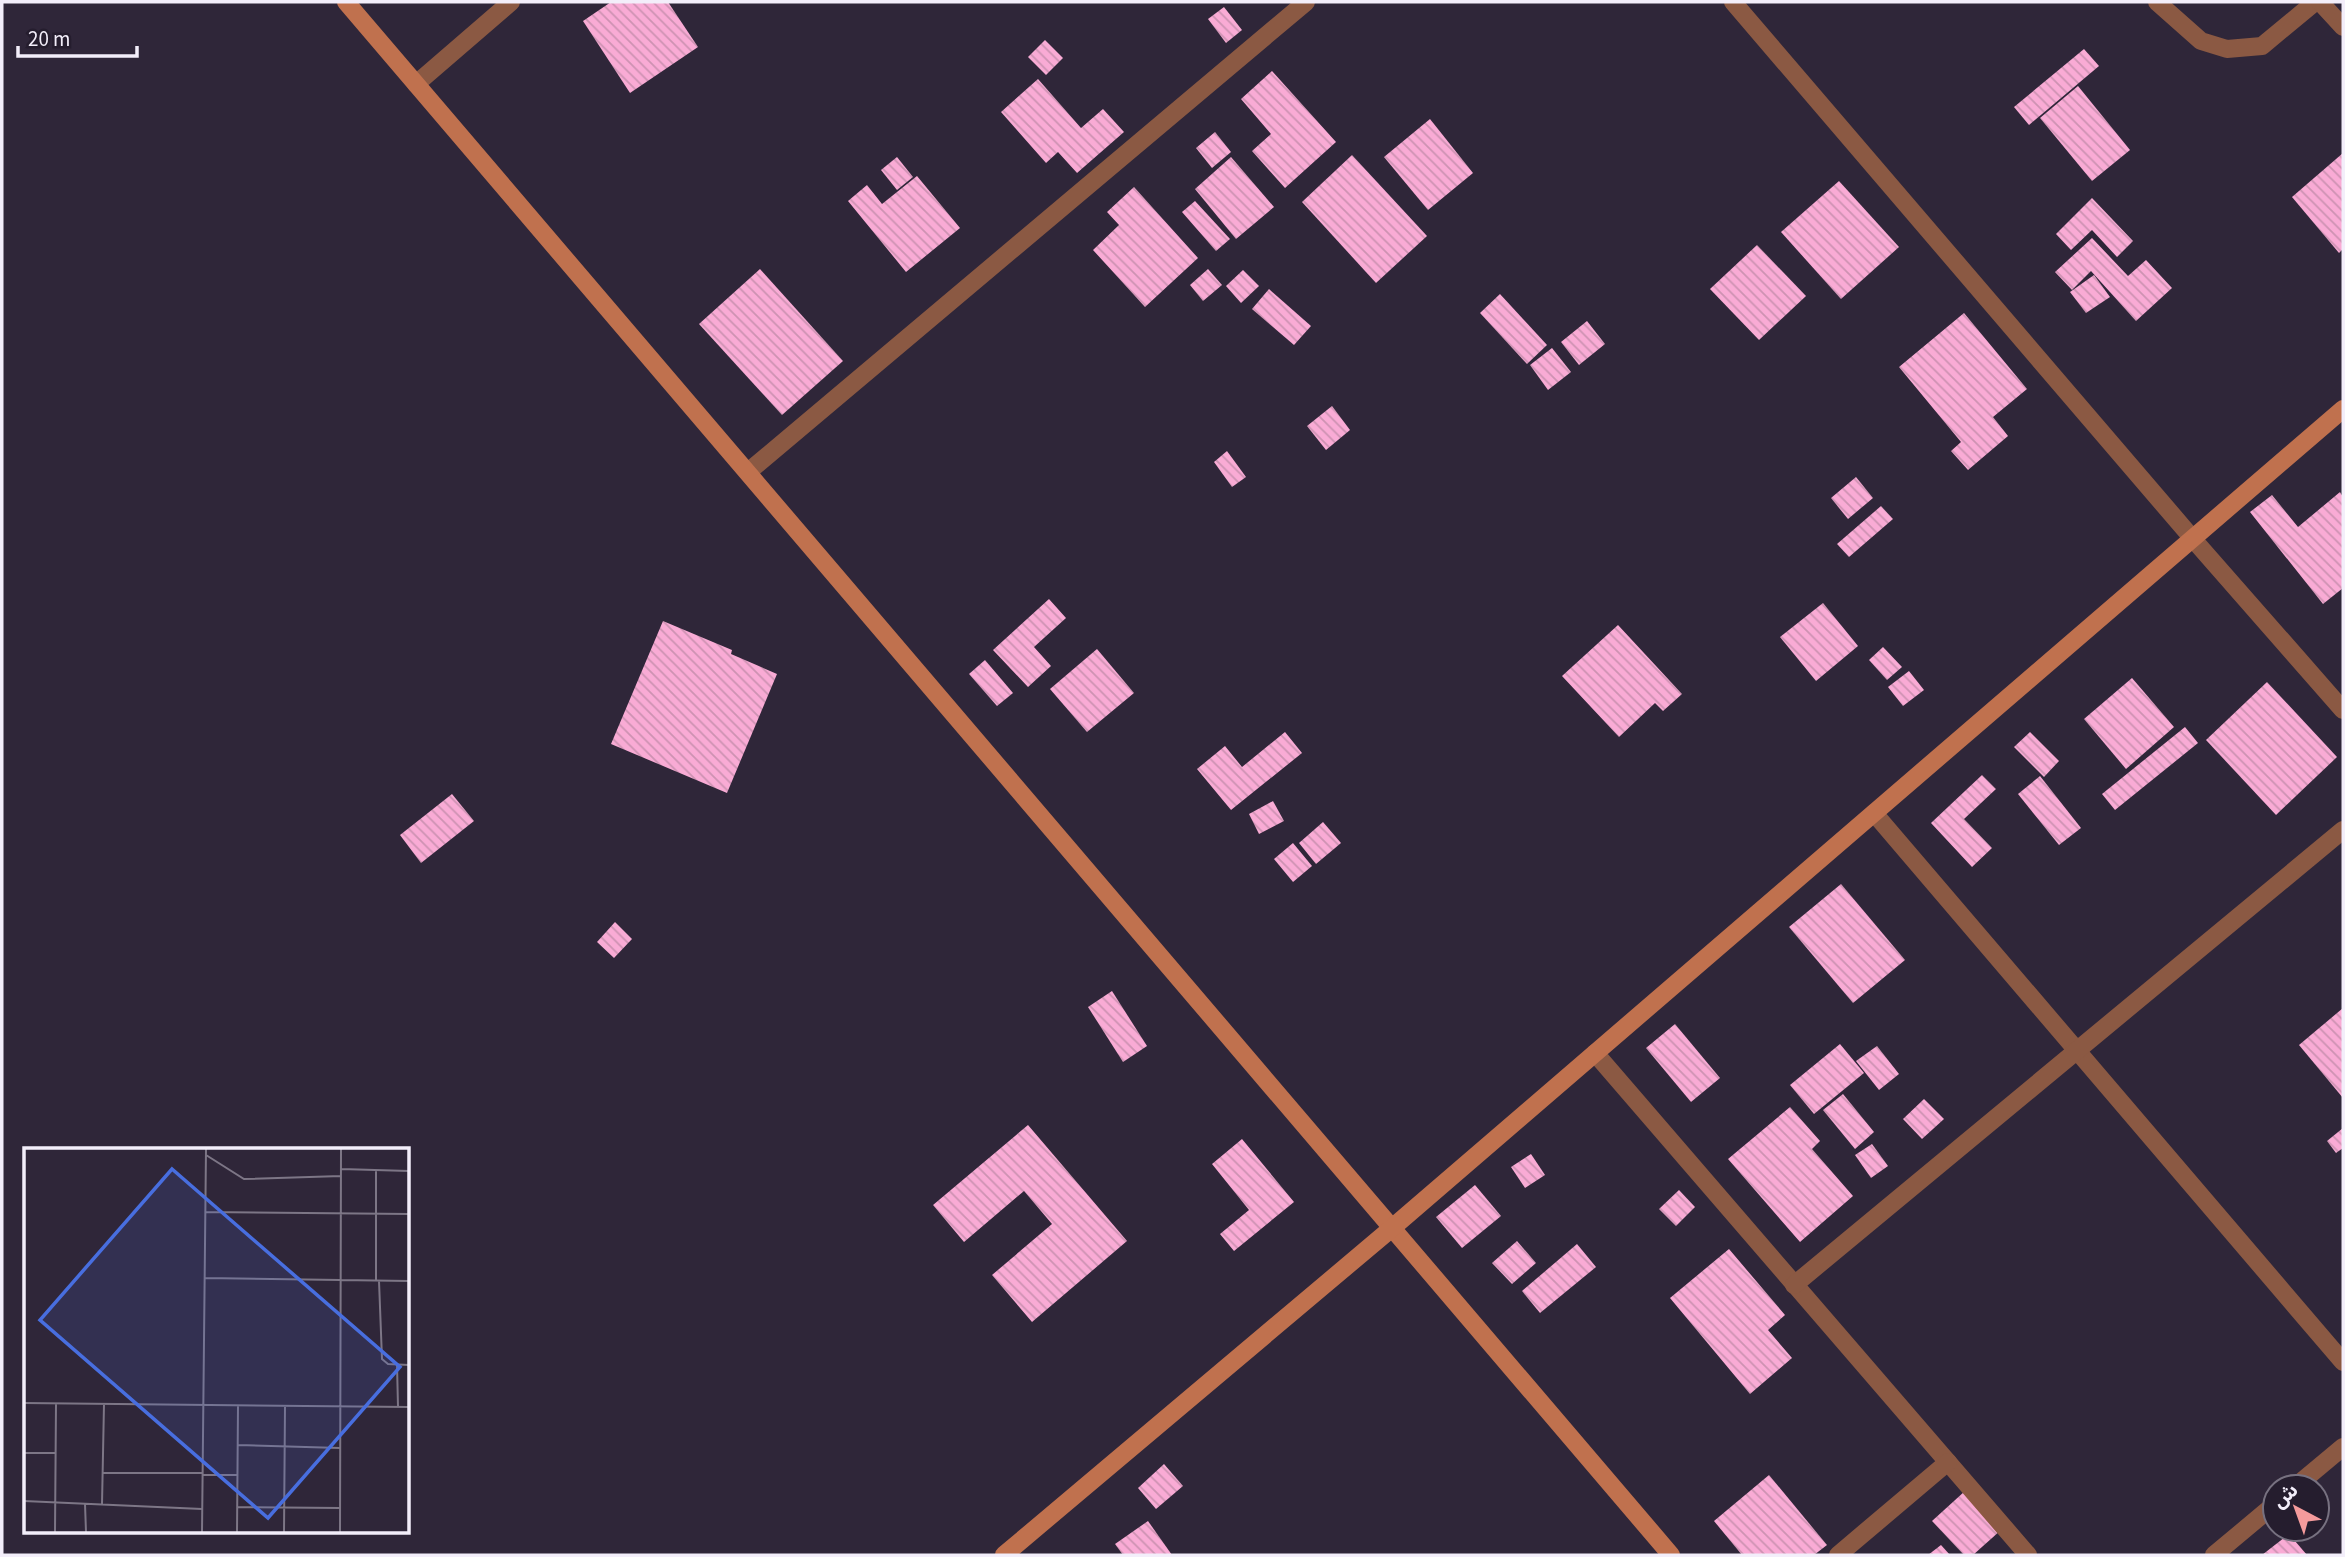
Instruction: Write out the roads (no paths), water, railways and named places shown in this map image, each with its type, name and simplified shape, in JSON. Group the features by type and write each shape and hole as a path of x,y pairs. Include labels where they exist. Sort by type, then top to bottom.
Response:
{"street":[{"path":"346,2 1671,1555"},
{"path":"416,84 512,2"},
{"path":"748,472 1306,2"},
{"path":"1733,2 2343,710"},
{"path":"2157,2 2201,41 2227,49 2262,46 2318,2 2343,27"},
{"path":"1004,1555 1392,1228 2343,409"},
{"path":"1874,813 2343,1362"},
{"path":"1794,1285 2343,830"},
{"path":"1595,1053 2028,1555"},
{"path":"2312,1473 2343,1447"},
{"path":"1838,1555 1948,1462"},
{"path":"2214,1555 2261,1516"}]}
